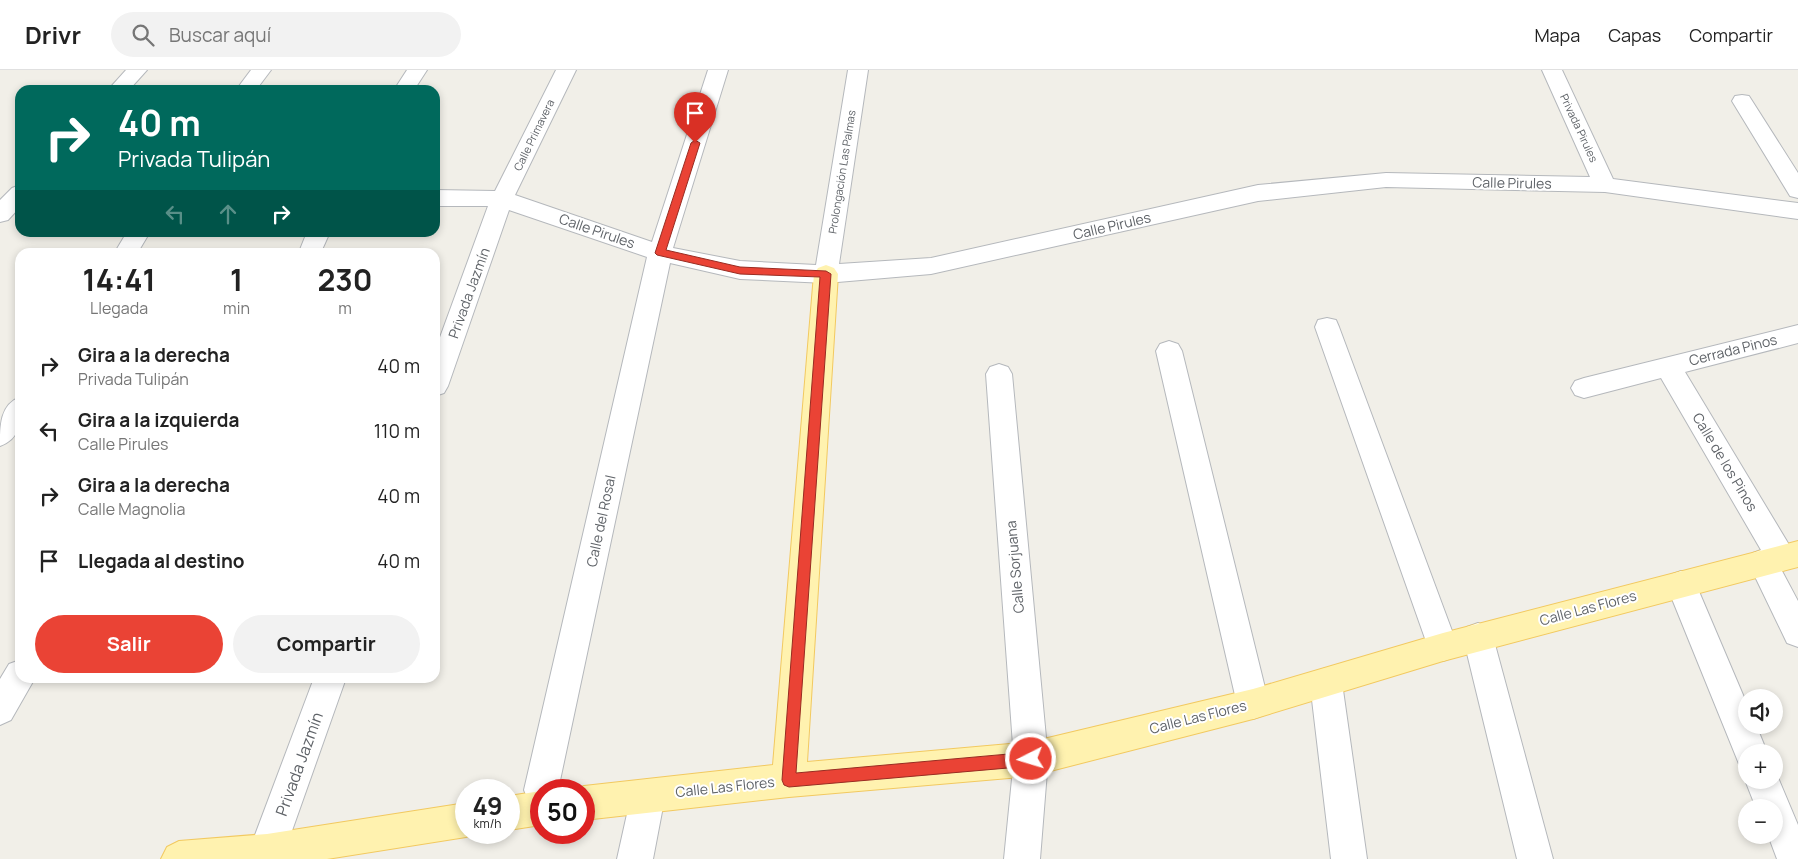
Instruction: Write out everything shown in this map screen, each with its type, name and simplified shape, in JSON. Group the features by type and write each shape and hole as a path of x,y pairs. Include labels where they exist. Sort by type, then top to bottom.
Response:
{"main road":[{"path":"789,780 826,274"},
{"name":"Calle Las Flores","path":"595,802 789,780 1031,759 1254,704 1478,637 1781,558"},
{"path":"179,859 266,855 455,822"}],"street":[{"path":"123,85 137,70"},
{"path":"250,85 261,70"},
{"path":"407,85 417,70"},
{"name":"Calle Primavera","path":"502,199 566,70"},
{"name":"Calle del Rosal","path":"539,779 660,253 718,70"},
{"name":"Prolongación Las Palmas","path":"826,274 858,70"},
{"name":"Privada Pirules","path":"1552,70 1605,185"},
{"path":"1742,101 1798,191"},
{"name":"Calle Pirules","path":"440,198 502,199 660,253 740,270 826,274 931,266 1258,193 1386,180 1605,185 1798,211"},
{"path":"0,214 15,198"},
{"name":"Privada Jazmín","path":"440,372 502,199"},
{"path":"0,220 15,218"},
{"path":"129,248 136,237"},
{"path":"1327,327 1443,647"},
{"name":"Cerrada Pinos","path":"1584,388 1798,334"},
{"path":"1169,351 1254,704"},
{"name":"Calle de los Pinos","path":"1668,366 1781,558 1798,633"},
{"name":"Calle Sorjuana","path":"999,374 1031,759"},
{"path":"0,435 15,415"},
{"path":"1681,584 1747,744"},
{"path":"1478,637 1535,859"},
{"path":"0,709 15,683"},
{"name":"Privada Jazmín","path":"266,855 328,683"},
{"path":"1326,683 1349,859"},
{"path":"1022,859 1031,759"},
{"path":"635,859 648,796"},
{"path":"1783,830 1795,859"}],"route":[{"path":"695,143 660,253 740,270 826,274 789,780 1031,759"}]}
